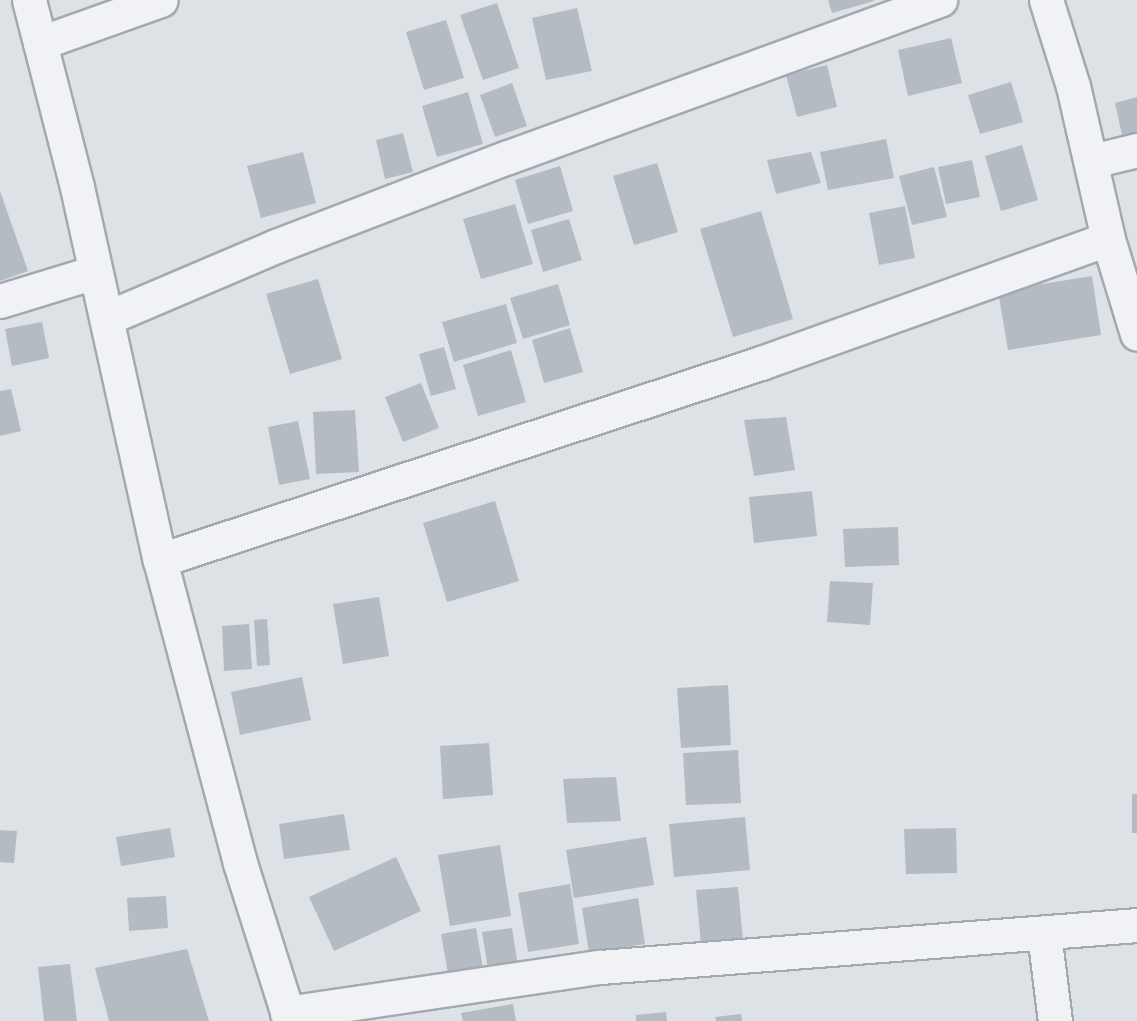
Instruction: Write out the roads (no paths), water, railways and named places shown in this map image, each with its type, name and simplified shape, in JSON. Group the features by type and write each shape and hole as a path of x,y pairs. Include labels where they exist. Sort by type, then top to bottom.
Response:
{"street":[{"path":"29,0 107,318 160,560 240,863 288,1017 600,968 1137,925"},
{"path":"40,43 161,0"},
{"path":"107,318 276,246 397,199 940,0"},
{"path":"1046,0 1092,161 1108,239 1137,334"},
{"path":"1092,161 1137,150"},
{"path":"160,560 761,363 1108,239"},
{"path":"0,301 94,272"},
{"path":"1044,933 1055,1021"}]}
